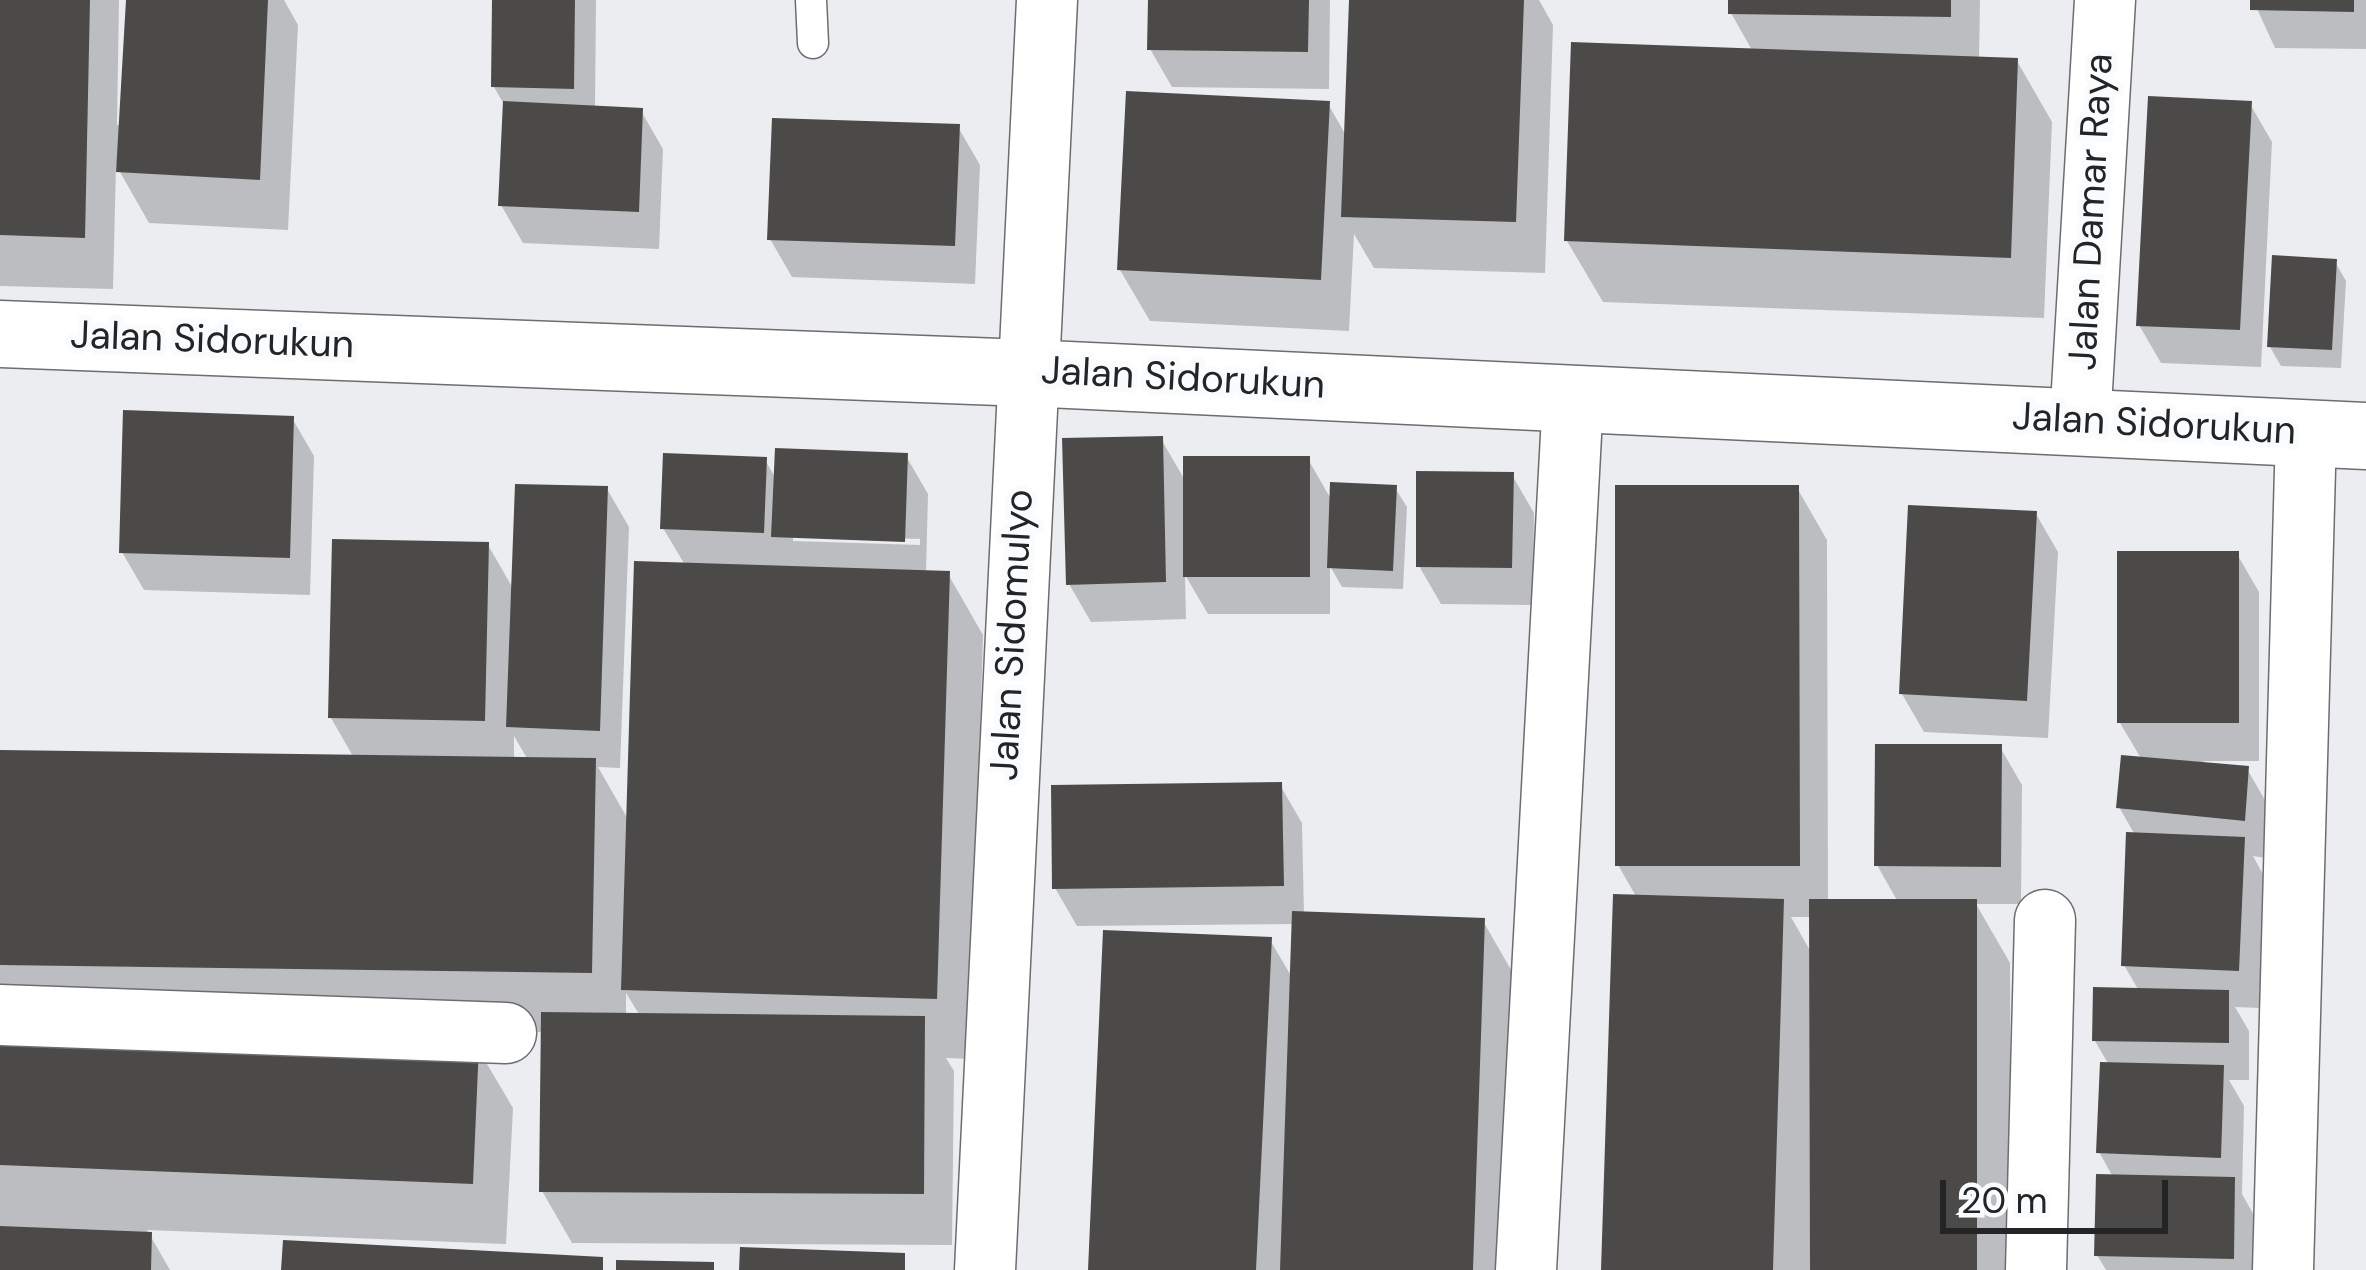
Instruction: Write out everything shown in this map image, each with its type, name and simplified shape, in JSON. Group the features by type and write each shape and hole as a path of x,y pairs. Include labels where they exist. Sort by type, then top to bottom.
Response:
{"street":[{"name":"Jalan Sidomulyo","path":"985,1270 1046,0"},
{"name":"Jalan Damar Raya","path":"2080,423 2105,0"},
{"name":"Jalan Sidorukun","path":"0,334 1026,373 2336,435"},
{"path":"1526,1270 1573,398"},
{"path":"2283,1270 2336,435"},
{"path":"2036,1270 2045,920"},
{"path":"0,1016 506,1033"}],"lane":[{"path":"811,0 813,43"}],"building":[{"path":"0,0 90,0 85,238 0,235"},
{"path":"126,0 268,0 260,180 116,172"},
{"path":"492,0 575,0 574,89 491,87"},
{"path":"1148,0 1309,0 1308,52 1147,50"},
{"path":"1349,0 1524,0 1516,222 1341,217"},
{"path":"1728,0 1951,0 1951,17 1728,14"},
{"path":"2250,0 2354,0 2354,12 2250,10"},
{"path":"1571,42 2018,58 2011,258 1564,241"},
{"path":"1126,91 1330,101 1321,280 1117,270"},
{"path":"2148,96 2252,101 2240,330 2136,326"},
{"path":"503,101 643,108 639,212 498,206"},
{"path":"772,118 960,124 955,246 767,240"},
{"path":"2272,255 2337,259 2332,350 2267,347"},
{"path":"123,410 294,416 290,558 119,553"},
{"path":"1163,436 1166,582 1066,585 1062,438"},
{"path":"775,448 908,453 905,542 771,537"},
{"path":"663,453 767,457 764,533 660,529"},
{"path":"1183,456 1310,456 1310,577 1183,577"},
{"path":"1416,471 1514,472 1512,568 1416,567"},
{"path":"1330,482 1397,485 1393,571 1327,568"},
{"path":"515,484 608,486 600,731 506,727"},
{"path":"1615,485 1799,485 1800,866 1615,866"},
{"path":"1908,505 2037,511 2027,701 1899,694"},
{"path":"332,539 489,542 485,721 328,718"},
{"path":"2117,551 2239,551 2239,723 2117,723"},
{"path":"634,561 950,571 937,999 621,990"},
{"path":"1875,744 2002,744 2001,867 1874,866"},
{"path":"0,750 596,758 592,973 0,965"},
{"path":"2121,755 2249,766 2245,821 2116,808"},
{"path":"1282,782 1284,886 1052,889 1051,785"},
{"path":"2126,832 2245,837 2239,971 2121,966"},
{"path":"1613,894 1784,899 1773,1270 1601,1270"},
{"path":"1809,899 1977,899 1977,1270 1810,1270"},
{"path":"1292,911 1485,918 1473,1270 1280,1270"},
{"path":"1103,930 1272,937 1256,1270 1088,1270"},
{"path":"2093,987 2229,990 2229,1043 2092,1041"},
{"path":"541,1012 925,1016 924,1194 539,1192"},
{"path":"0,1024 479,1044 473,1184 0,1165"},
{"path":"2100,1062 2224,1065 2221,1158 2096,1153"},
{"path":"2096,1174 2235,1177 2234,1259 2094,1256"},
{"path":"0,1226 152,1232 151,1270 0,1270"},
{"path":"283,1240 603,1257 603,1270 281,1270"},
{"path":"740,1247 905,1253 905,1270 739,1270"},
{"path":"616,1260 714,1262 714,1270 616,1270"}]}
